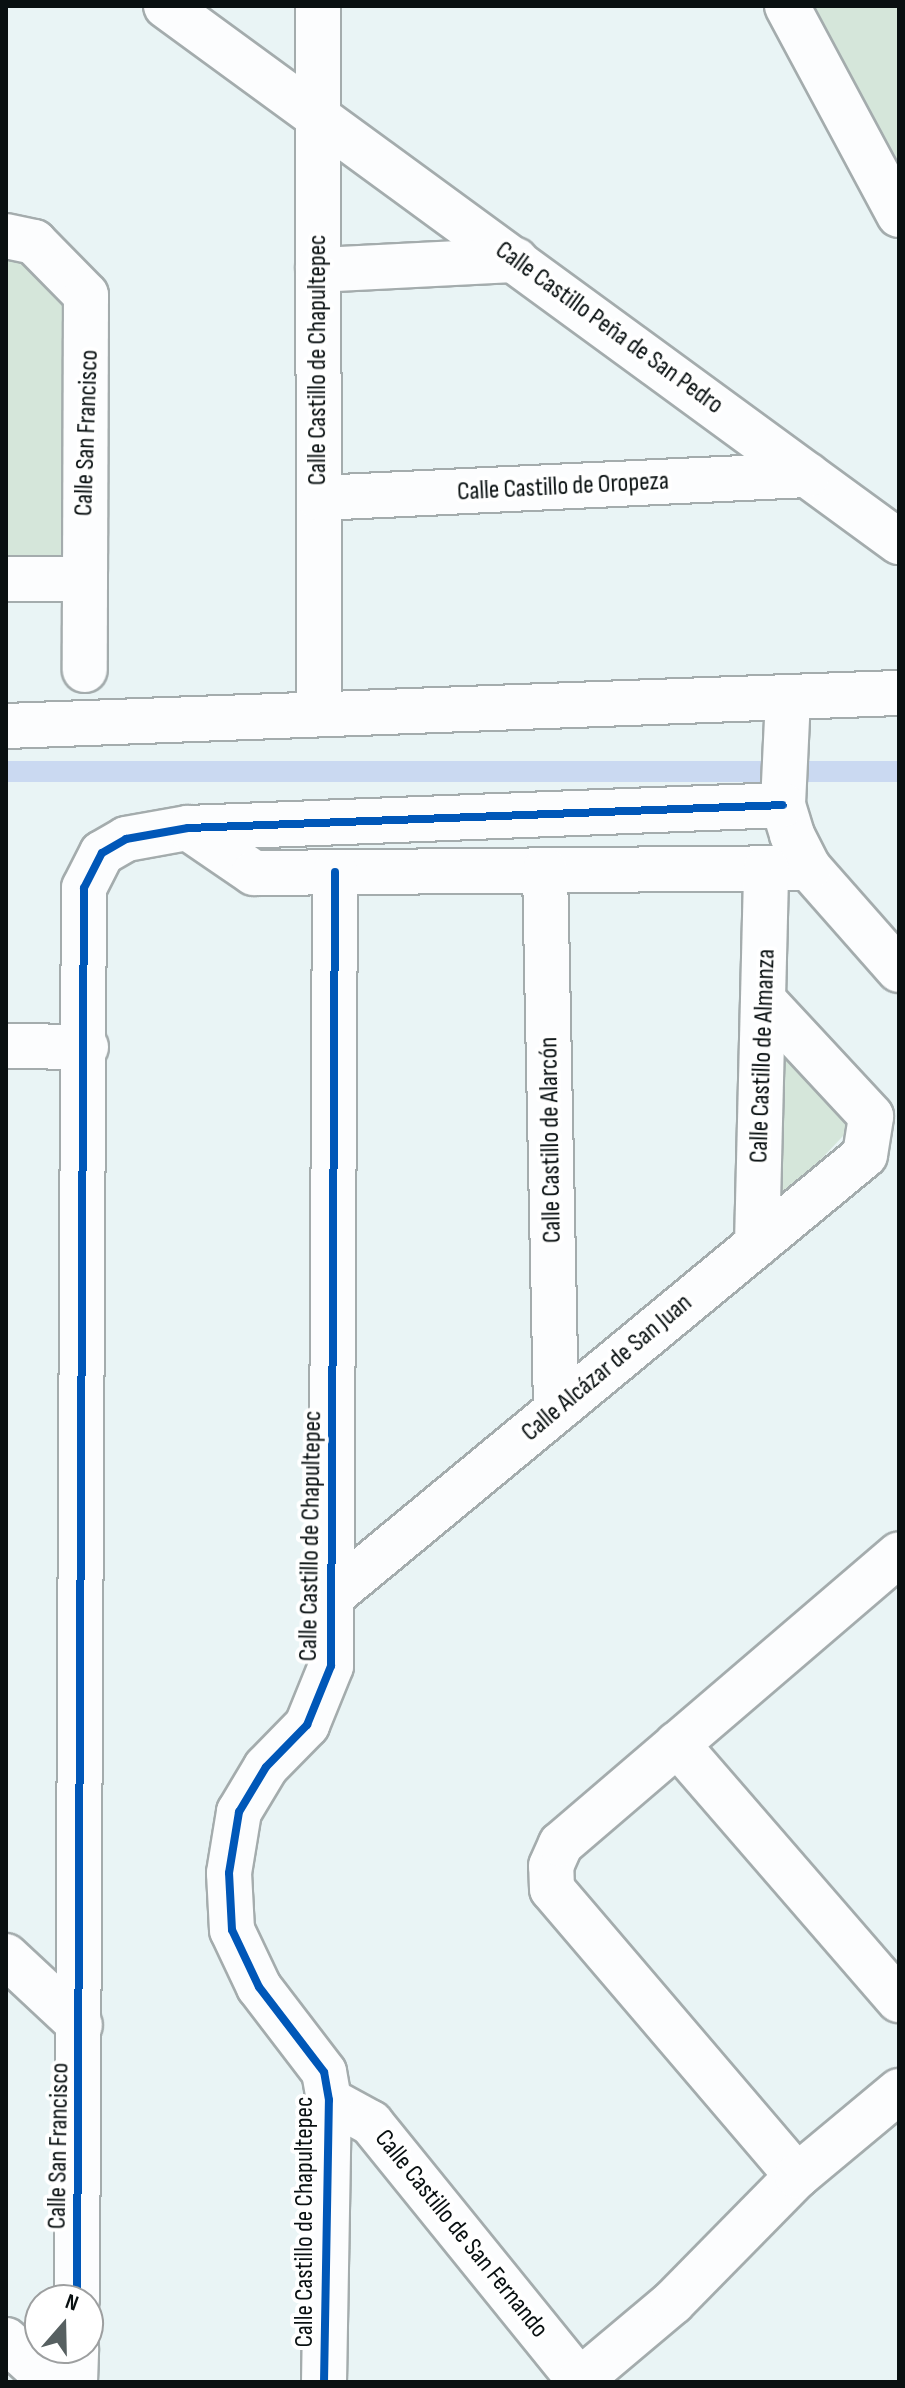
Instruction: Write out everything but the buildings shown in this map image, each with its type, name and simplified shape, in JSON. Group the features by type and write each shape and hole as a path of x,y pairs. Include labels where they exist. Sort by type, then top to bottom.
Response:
{"street":[{"name":"Calle Castillo Peña de San Pedro","path":"166,6 318,114 899,542"},
{"name":"Calle Castillo de Chapultepec","path":"318,6 319,714"},
{"path":"787,6 899,215"},
{"name":"Calle San Francisco","path":"8,235 34,242 86,295 85,670"},
{"path":"318,270 516,260"},
{"name":"Calle Castillo de Oropeza","path":"319,498 807,475"},
{"path":"6,579 83,579"},
{"path":"6,726 899,693"},
{"path":"788,698 784,781 809,868 899,970"},
{"path":"188,828 784,781"},
{"path":"188,828 254,873 809,868"},
{"name":"Calle San Francisco","path":"77,2284 86,1047 84,888 102,853 126,839 188,828"},
{"name":"Calle Castillo de Almanza","path":"757,1244 766,1003 766,868"},
{"name":"Calle Castillo de Alarcón","path":"545,870 556,1410"},
{"name":"Calle Castillo de Chapultepec","path":"324,2382 329,2100 324,2072 259,1987 232,1930 229,1873 239,1812 322,1698 331,1666 335,872"},
{"name":"Calle Alcázar de San Juan","path":"333,1595 865,1155 872,1134 871,1116 766,1003"},
{"path":"6,1046 86,1047"},
{"path":"797,2176 552,1889 551,1866 561,1844 899,1554"},
{"path":"677,1744 899,2000"},
{"path":"6,1956 80,2025"},
{"path":"579,2382 673,2302 797,2176 899,2091"},
{"name":"Calle Castillo de San Fernando","path":"329,2100 371,2123 579,2382"},
{"path":"6,2340 52,2382"}],"green space":[{"path":"797,6 899,6 899,198"},
{"path":"6,248 74,301 71,556 6,557"},
{"path":"777,1036 859,1119 776,1207"}],"water":[{"path":"6,761 899,761 899,782 6,782"}],"cycle path":[{"path":"77,2284 84,888 102,853 126,839 188,828 783,805"},
{"path":"324,2382 329,2100 324,2072 259,1987 232,1930 229,1873 239,1812 266,1767 307,1725 331,1666 335,872"}]}
